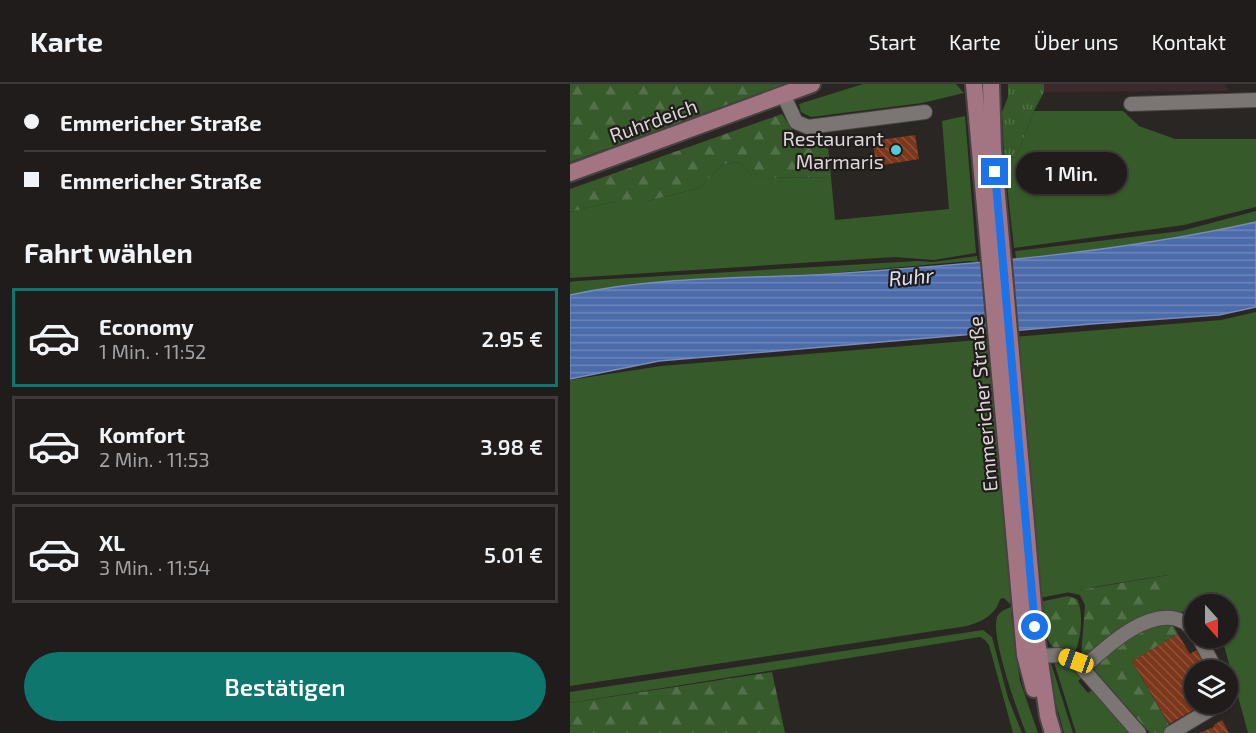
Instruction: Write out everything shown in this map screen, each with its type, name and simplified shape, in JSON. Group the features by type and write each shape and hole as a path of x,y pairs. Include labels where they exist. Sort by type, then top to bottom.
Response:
{"main road":[{"name":"Ruhrdeich","path":"570,173 812,84"},
{"name":"Emmericher Straße","path":"974,84 987,150 1028,612 1053,733"},
{"name":"Emmericher Straße","path":"987,150 991,84"},
{"name":"Emmericher Straße","path":"1028,612 1025,656 1033,688 1048,716"}],"street":[{"path":"783,94 796,122 807,127 925,112"},
{"path":"1131,104 1256,100"},
{"path":"1083,668 1114,640 1136,627 1166,617 1184,622"},
{"path":"1038,656 1060,655 1076,661 1139,733"},
{"path":"1171,733 1203,714"}],"shaded area":[{"path":"1044,84 1225,84 1229,91 1044,92"}],"green space":[{"path":"570,84 785,84 570,162"},
{"path":"863,84 956,84 964,93 922,103 811,117 801,112 799,104"},
{"path":"1008,84 1044,84 1044,92 1016,157 1004,158 1002,112 1008,97"},
{"path":"1034,111 1123,111 1139,126 1175,139 1256,139 1256,207 1184,225 1014,248 1004,158 1016,157"},
{"path":"782,114 796,136 827,136 831,177 754,178 740,162 723,164 699,188 648,201 615,201 570,212 570,189"},
{"path":"965,116 976,253 934,260 895,257 570,278 570,212 615,201 648,201 699,188 723,164 740,162 754,178 831,177 835,220 949,209 942,121"},
{"path":"1256,211 1256,222 1196,234 1016,259 1015,251 1181,231"},
{"path":"977,256 978,262 647,284 570,295 570,282 577,281 917,261 933,262"},
{"path":"1256,312 1256,733 1248,733 1238,696 1238,660 1228,660 1225,648 1238,648 1238,594 1184,594 1184,611 1157,615 1168,575 1010,604 1004,598 1000,599 998,605 987,617 967,626 570,686 570,380 661,366 1221,320"},
{"path":"1169,575 1157,615 1086,662 1081,657 1085,605 1080,595 1067,592"},
{"path":"1068,596 1077,599 1081,618 1075,652 1055,648 1048,639 1045,626 1044,601"},
{"path":"1044,601 1044,611 1011,614 1020,681 1038,733 1026,733 1005,671 996,622 999,614 1008,608"},
{"path":"1158,622 1173,625 1178,634 1132,661 1172,730 1166,733 1150,733 1090,665 1116,643"},
{"path":"983,630 992,637 1008,698 1022,733 1013,733 989,645 980,637 570,703 570,692"},
{"path":"1053,659 1071,664 1084,676 1078,681 1088,693 1095,688 1135,733 1076,733"},
{"path":"1050,660 1073,733 1064,733 1046,668"},
{"path":"772,672 785,733 570,733 570,703"}],"water":[{"name":"Ruhr","path":"1256,222 1256,307 1219,315 659,361 570,379 570,295 668,281 832,274 1046,256 1151,242"}],"building":[{"name":"Restaurant Marmaris","path":"915,135 919,159 877,166 872,141"},
{"path":"1178,634 1184,648 1190,654 1198,649 1204,660 1184,660 1184,714 1186,714 1169,724 1132,661"},
{"path":"1222,720 1229,733 1199,733 1214,727"}],"place":[{"name":"Restaurant Marmaris","path":"896,150"}],"route":[{"path":"995,172 1035,627"}]}
